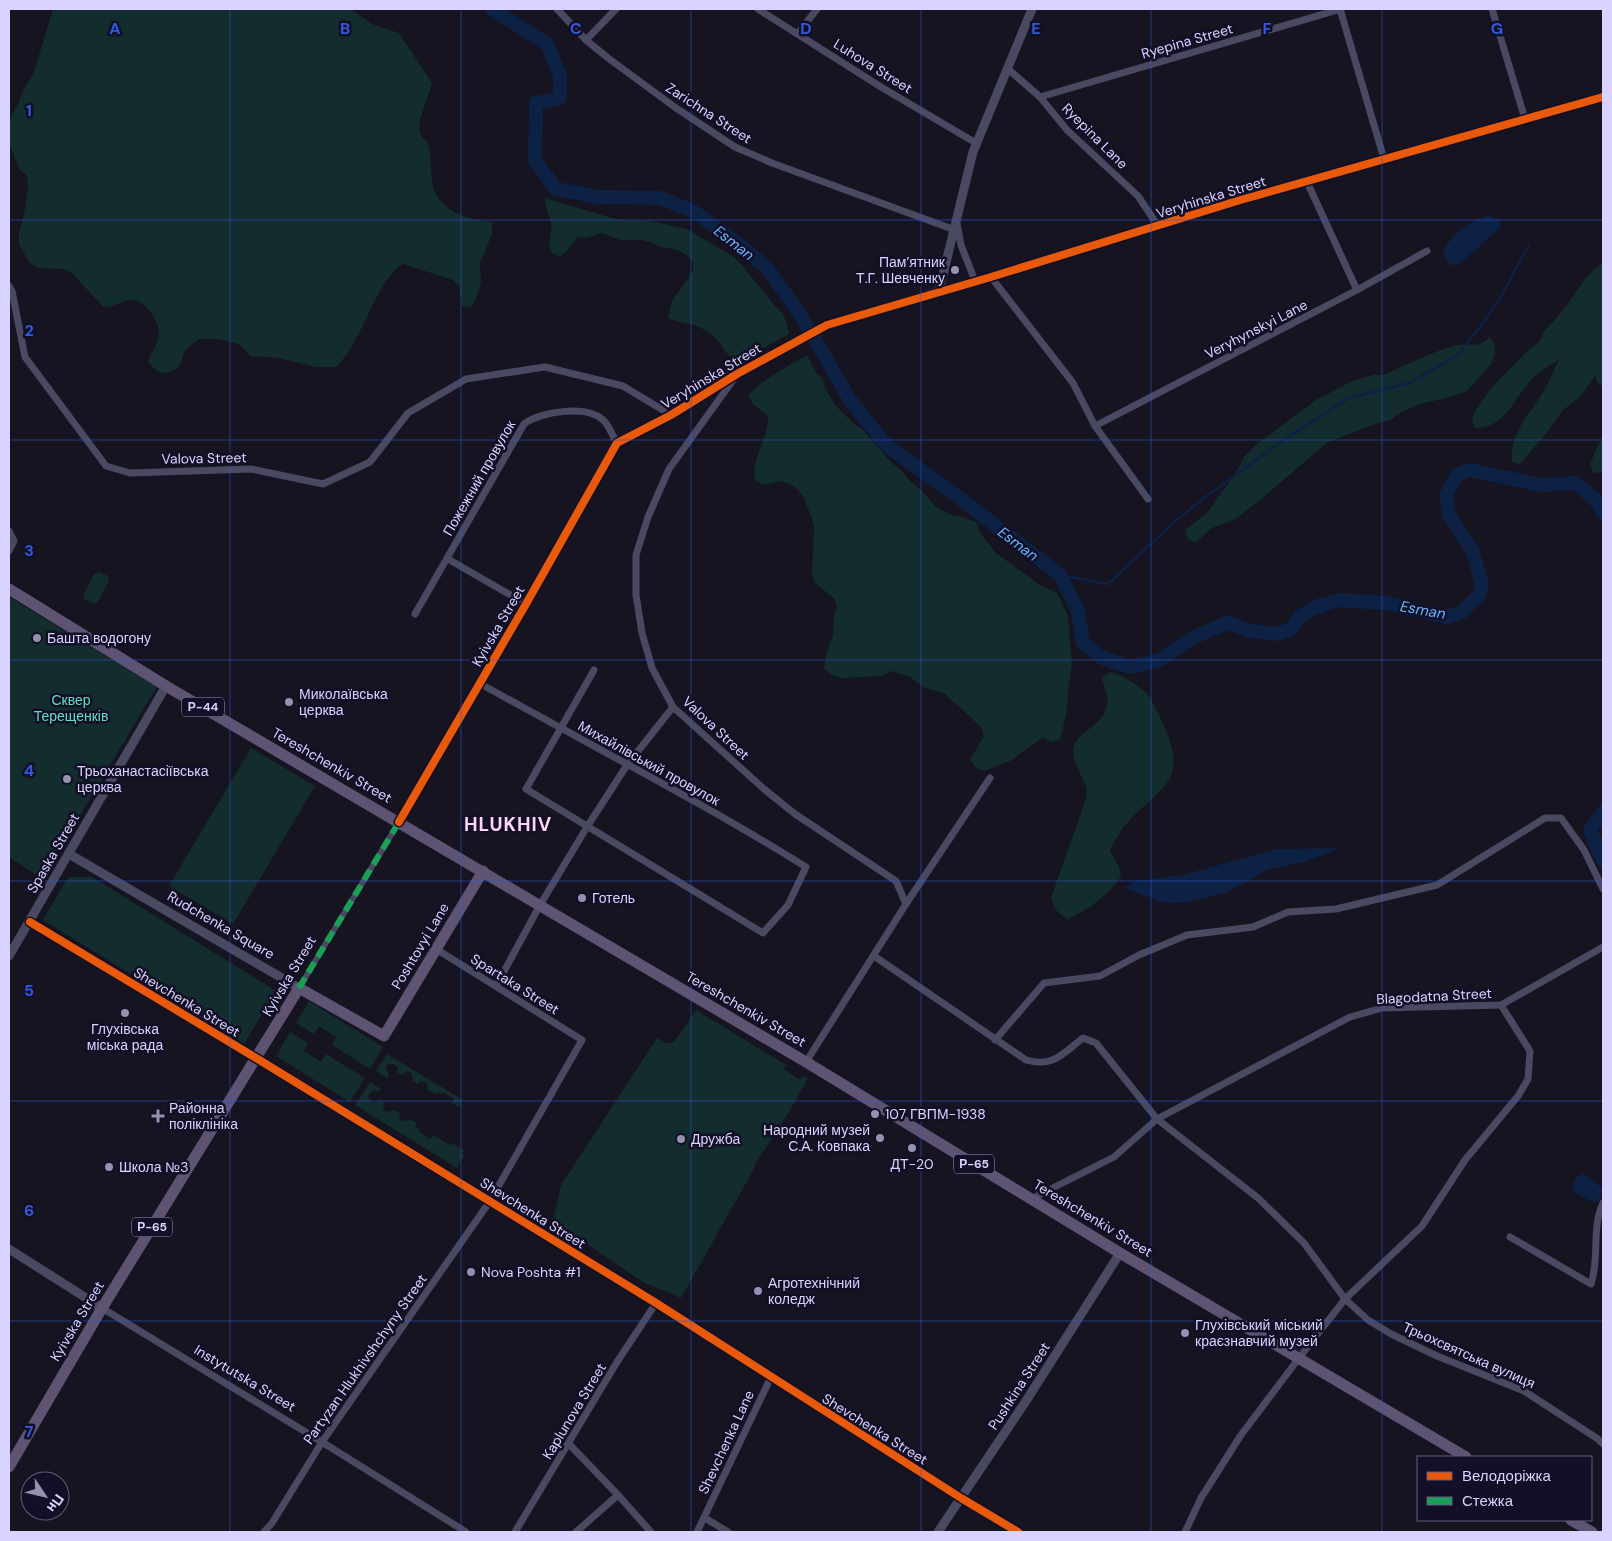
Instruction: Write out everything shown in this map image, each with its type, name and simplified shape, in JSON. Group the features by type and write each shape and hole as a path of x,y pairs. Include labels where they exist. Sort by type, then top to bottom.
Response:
{"main road":[{"name":"Tereshchenkiv Street","path":"9,589 166,686 806,1062 1120,1253 1464,1456"},
{"name":"Poshtovyi Lane","path":"384,1036 483,871"},
{"name":"Rudchenka Square","path":"299,988 384,1036"},
{"name":"Kyivska Street","path":"9,1467 102,1308 299,988"},
{"path":"1573,1521 1592,1532"}],"street":[{"name":"Zarichna Street","path":"557,9 586,40 608,58 735,148 772,164 956,227"},
{"path":"586,40 616,9"},
{"name":"Luhova Street","path":"758,9 881,87 976,143"},
{"path":"798,33 817,9"},
{"path":"939,291 976,143 1032,9"},
{"name":"Ryepina Street","path":"1040,97 1341,9 1384,159"},
{"path":"1492,9 1525,119"},
{"name":"Ryepina Lane","path":"1008,69 1040,97 1067,130 1138,196 1158,226"},
{"name":"Veryhinska Street","path":"635,433 671,416 737,374 827,325 991,277 1236,201 1603,97"},
{"path":"1307,182 1356,290"},
{"path":"956,227 975,281"},
{"name":"Veryhynskyi Lane","path":"1095,426 1427,251"},
{"path":"991,277 1073,384 1095,426 1148,499"},
{"name":"Valova Street","path":"9,286 12,291 25,357 106,466 130,473 251,469 323,484 370,462 408,413 466,379 545,367 624,386 671,416"},
{"name":"Valova Street","path":"737,374 670,469 648,517 636,555 636,595 642,633 652,668 673,707 764,789 795,814 896,880 906,904"},
{"name":"Пожежний провулок","path":"415,614 524,424 533,417 576,410 595,415 605,422 618,442"},
{"name":"Kyivska Street","path":"299,988 399,822 618,442"},
{"path":"9,531 14,541 9,551"},
{"path":"448,559 526,604"},
{"path":"587,827 526,790 594,670"},
{"name":"Михайлівський провулок","path":"479,683 744,829 806,867 788,905 763,933 587,827"},
{"name":"Spaska Street","path":"9,956 166,686"},
{"path":"496,986 540,905 587,827 627,765 673,707"},
{"path":"806,1062 906,904 990,778"},
{"path":"995,1040 1044,983 1100,976 1139,955 1187,936 1253,927 1288,912 1336,909 1437,885 1545,818 1561,818 1584,850 1603,889"},
{"name":"Rudchenka Square","path":"69,854 299,988"},
{"name":"Shevchenka Street","path":"30,922 656,1303 961,1498 1018,1532"},
{"name":"Blagodatna Street","path":"1031,1199 1114,1157 1157,1119 1350,1017 1382,1008 1500,1005 1603,947"},
{"name":"Spartaka Street","path":"436,949 582,1040"},
{"path":"874,956 1026,1060 1039,1064 1053,1060 1083,1038 1096,1043 1157,1119"},
{"path":"1185,1532 1201,1498 1241,1435 1299,1358 1345,1299 1422,1226 1464,1160 1518,1096 1528,1078 1530,1051 1500,1005"},
{"name":"Partyzan Hlukhivshchyny Street","path":"264,1532 272,1523 322,1442 490,1201 582,1040"},
{"name":"Трьохсвятська вулиця","path":"1157,1119 1258,1198 1304,1243 1345,1299 1368,1320 1391,1334 1437,1356 1524,1391 1603,1444"},
{"path":"1510,1237 1591,1284 1595,1273 1595,1232 1603,1203"},
{"name":"Instytutska Street","path":"9,1249 466,1532"},
{"name":"Pushkina Street","path":"938,1532 1026,1401 1120,1253"},
{"name":"Kaplunova Street","path":"515,1532 617,1362 656,1303"},
{"name":"Shevchenka Lane","path":"697,1532 771,1377"},
{"path":"569,1444 651,1532"},
{"path":"576,1532 618,1495"},
{"path":"705,1518 728,1532"}],"green space":[{"path":"53,9 351,9 372,24 399,33 432,83 419,131 428,144 432,181 436,195 456,213 465,217 492,222 492,234 480,263 481,282 476,299 471,307 462,306 459,286 453,280 403,264 393,272 385,283 346,356 336,367 316,367 279,358 251,356 239,344 219,339 199,339 185,351 178,367 165,373 157,371 148,361 157,343 159,332 153,316 145,306 135,300 130,300 103,307 72,273 64,269 38,268 30,263 19,245 19,234 28,185 27,176 20,170 9,144 9,120 22,92 33,75"},
{"path":"545,198 619,220 650,221 687,229 734,257 741,264 783,315 789,334 743,359 732,357 726,353 715,338 703,329 668,318 672,301 693,271 693,261 685,254 650,242 621,240 601,233 587,238 578,237 566,252 559,257 551,252 551,226"},
{"path":"1603,262 1603,386 1598,384 1595,376 1580,397 1563,410 1520,464 1512,462 1512,451 1518,431 1542,395 1559,360 1533,378 1502,418 1494,423 1486,427 1475,428 1472,419 1475,411 1492,387 1525,353 1540,341 1544,332 1564,309 1587,276"},
{"path":"1490,337 1495,345 1491,364 1467,391 1447,398 1419,404 1398,414 1391,420 1372,425 1328,442 1236,519 1212,528 1195,543 1188,539 1185,530 1207,513 1235,474 1244,457 1257,444 1316,400 1354,380 1374,375 1383,375 1427,355 1459,345 1481,344"},
{"path":"807,355 816,373 823,379 825,388 835,405 854,424 862,429 889,460 936,507 951,515 976,522 979,531 996,553 1040,585 1057,593 1068,616 1072,663 1067,711 1060,740 1051,742 1043,737 1012,760 985,771 976,768 970,760 984,736 981,727 944,693 925,688 910,677 891,671 882,676 841,678 831,675 824,669 827,651 833,636 834,616 837,607 835,599 816,584 812,576 814,526 804,498 798,490 782,481 762,485 755,480 755,464 766,432 768,416 753,404 748,396 768,378"},
{"path":"1603,438 1603,472 1593,473 1590,464"},
{"path":"99,572 108,576 109,581 97,603 92,603 85,600 83,595 94,574"},
{"name":"Сквер Терещенків","path":"9,597 157,687 42,879 9,857"},
{"path":"1110,672 1131,681 1150,697 1172,746 1173,766 1171,776 1166,784 1128,822 1110,851 1119,867 1121,876 1098,901 1068,919 1057,911 1051,898 1086,799 1086,787 1074,760 1073,749 1078,738 1098,722 1105,711 1107,699 1101,678"},
{"path":"251,748 315,786 233,924 169,886"},
{"path":"68,877 92,877 276,991 244,1044 43,920"},
{"path":"309,1001 383,1047 370,1069 332,1045 336,1037 319,1026 314,1034 296,1023"},
{"name":"Дружба","path":"696,1010 786,1065 784,1069 800,1080 804,1076 808,1078 789,1112 754,1166 681,1298 643,1282 553,1221 561,1185 657,1038 666,1043 674,1042"},
{"path":"290,1032 308,1043 304,1051 321,1062 326,1054 365,1078 350,1102 276,1056"},
{"path":"387,1054 463,1100 459,1107 452,1103 454,1099 443,1092 441,1094 438,1092 437,1094 427,1090 428,1085 425,1082 420,1081 417,1084 412,1081 413,1077 410,1072 406,1071 402,1075 397,1072 398,1068 394,1064 388,1064 386,1068 389,1074 387,1078 376,1071"},
{"path":"370,1082 381,1089 379,1092 375,1090 370,1093 368,1097 371,1102 375,1103 380,1100 384,1103 385,1111 395,1110 400,1113 399,1117 401,1120 407,1121 410,1119 417,1123 415,1126 420,1129 419,1131 430,1139 433,1135 450,1145 452,1143 464,1150 462,1153 465,1154 457,1168 355,1105"}],"water":[{"path":"1488,216 1499,219 1501,227 1462,262 1452,265 1447,261 1443,253 1449,241 1468,225"},
{"path":"1340,848 1307,861 1267,870 1228,892 1187,902 1165,903 1124,888 1135,881 1182,875 1277,849"},
{"path":"1583,1173 1601,1187 1603,1191 1598,1202 1593,1202 1574,1192 1572,1186 1577,1177"}],"waterway":[{"name":"Esman","path":"492,9 547,44 560,76 560,98 536,103 535,161 556,189 600,197 660,198 693,211 729,236 767,268 800,314 850,400 887,446 961,499 1060,575 1078,611 1083,643 1102,658 1130,667 1159,660 1194,637 1227,623 1252,631 1278,634 1291,629 1300,616 1318,606 1339,600 1386,603 1446,617 1462,612 1479,595 1482,585 1473,552 1449,515 1446,495 1457,475 1469,470 1542,485 1575,483 1595,499 1603,513"},
{"path":"1060,575 1108,584 1173,523 1285,439 1349,398 1409,383 1457,356 1500,298 1529,245"},
{"name":"Esman","path":"1603,812 1590,830 1603,860"}],"tunnel":[{"path":"620,441 635,433"}],"marked path":[{"path":"299,988 399,822"}],"cycle path":[{"path":"399,822 617,443 671,415 737,374 827,325 991,277 1237,201 1603,97"},
{"path":"30,922 656,1303 961,1498 1018,1532"}],"place":[{"name":"Пам’ятник Т.Г. Шевченку","path":"955,270"},
{"name":"Башта водогону","path":"37,638"},
{"name":"Миколаївська церква","path":"289,702"},
{"name":"Трьоханастасіївська церква","path":"67,779"},
{"name":"Готель","path":"582,898"},
{"name":"Глухівська міська рада","path":"125,1013"},
{"name":"107 ГВПМ-1938","path":"875,1114"},
{"name":"Районна поліклініка","path":"158,1116"},
{"name":"Народний музей С.А. Ковпака","path":"880,1138"},
{"name":"Дружба","path":"681,1139"},
{"name":"ДТ-20","path":"912,1148"},
{"name":"Школа №3","path":"109,1167"},
{"name":"Nova Poshta #1","path":"471,1272"},
{"name":"Агротехнічний коледж","path":"758,1291"},
{"name":"Глухівський міський краєзнавчий музей","path":"1185,1333"}],"district":[{"name":"HLUKHIV","path":"508,824"}]}
